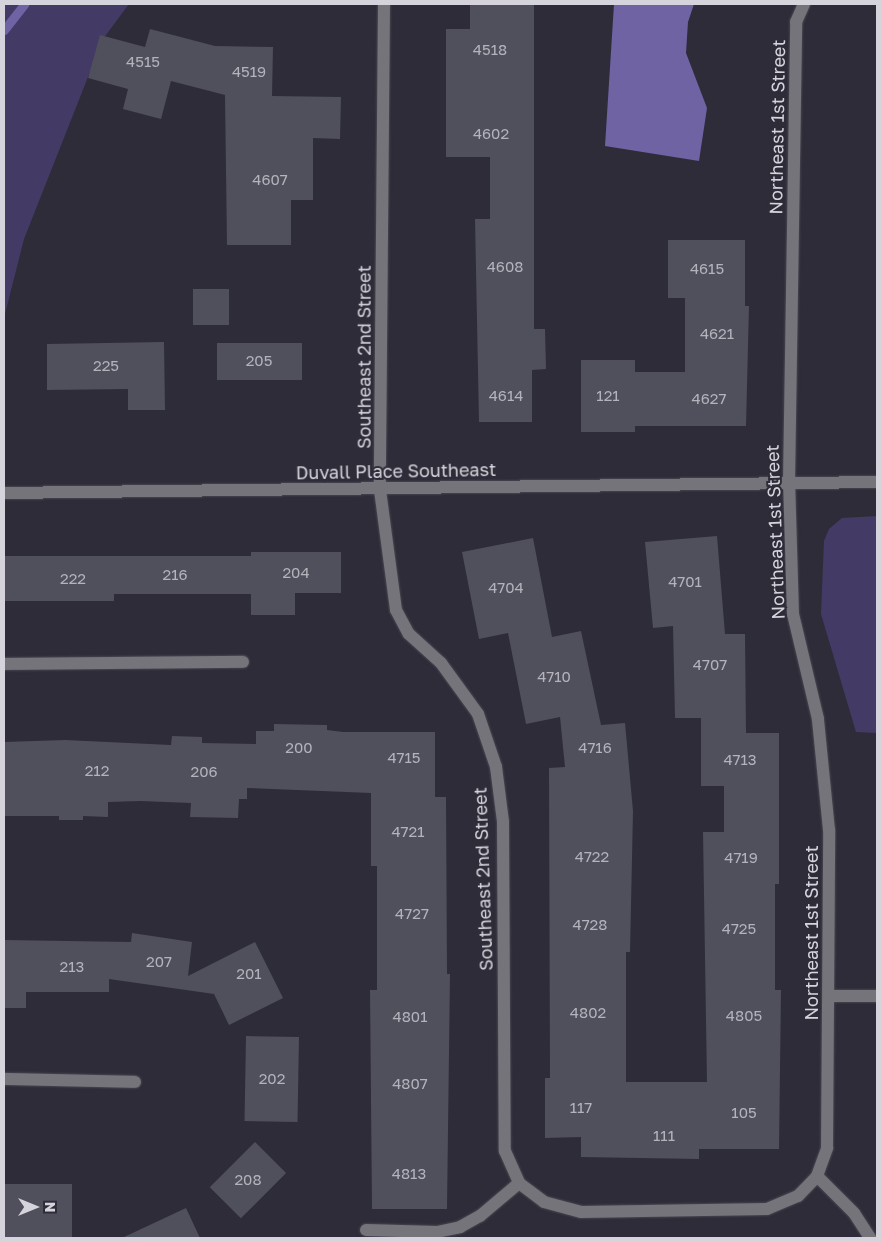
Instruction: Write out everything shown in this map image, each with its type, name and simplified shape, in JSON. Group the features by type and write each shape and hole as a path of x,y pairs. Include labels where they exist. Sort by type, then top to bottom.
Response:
{"street":[{"name":"Southeast 2nd Street","path":"384,4 380,490 396,610 409,634 441,663 478,714 496,767 502,822 504,1151 519,1183"},
{"name":"Northeast 1st Street","path":"804,4 796,22 789,482 793,614 818,719 829,830 827,1148 817,1176"},
{"name":"Duvall Place Southeast","path":"4,493 380,490 877,482"},
{"path":"4,664 244,662"},
{"path":"829,996 877,996"},
{"path":"4,1079 135,1082"},
{"path":"366,1230 436,1232 460,1226 480,1216 519,1183 544,1202 582,1212 757,1209 798,1196 817,1176 854,1213 870,1238"}],"shaded area":[{"path":"4,4 129,4 103,39 24,239 4,318"},
{"path":"614,4 694,4 688,22 686,53 707,108 699,161 605,146"},
{"path":"877,516 876,733 856,732 821,614 824,541 829,529 842,518"}],"building":[{"path":"470,4 534,4 534,329 545,329 546,369 532,370 532,422 479,422 475,219 490,219 490,157 446,157 446,29 470,29"},
{"path":"150,29 215,46 273,47 272,96 341,97 340,139 313,138 313,200 291,200 291,245 227,245 225,95 171,81 161,119 123,109 128,89 88,78 100,35 145,47"},
{"path":"668,240 745,240 745,306 749,306 746,426 635,426 635,432 581,432 581,360 635,360 635,372 685,372 685,298 668,298"},
{"path":"193,289 229,289 229,325 193,325"},
{"path":"164,342 165,410 128,410 128,389 47,390 47,344"},
{"path":"217,343 302,343 302,380 217,380"},
{"path":"717,536 725,634 745,634 746,733 779,733 779,884 775,884 775,990 781,990 779,1149 699,1149 699,1159 581,1157 581,1137 545,1138 545,1078 550,1078 549,768 565,767 560,717 526,724 508,633 479,639 462,552 533,538 552,637 581,631 601,725 625,723 633,811 630,952 626,952 626,1082 707,1082 703,832 724,832 724,786 701,786 701,718 675,718 673,626 653,628 645,542"},
{"path":"251,552 341,552 341,593 295,593 295,615 251,615 251,594 114,594 114,601 4,601 4,556 251,556"},
{"path":"274,724 327,725 327,730 343,732 435,732 435,797 446,797 447,974 450,974 447,1209 372,1209 370,990 377,990 377,866 371,866 371,793 247,788 247,799 239,799 238,818 190,817 191,803 140,801 108,802 108,817 83,816 83,820 59,820 59,816 4,816 4,742 65,740 171,745 172,736 202,737 202,743 256,744 256,731 274,731"},
{"path":"132,933 192,942 188,976 255,942 283,998 229,1025 214,994 109,979 109,992 26,992 26,1008 4,1008 4,940 131,942"},
{"path":"246,1036 299,1037 298,1122 245,1121"},
{"path":"255,1142 286,1173 241,1218 210,1187"},
{"path":"4,1184 72,1184 72,1238 4,1238"},
{"path":"186,1208 200,1238 122,1238"}],"waterway":[{"path":"4,30 24,4"}]}
